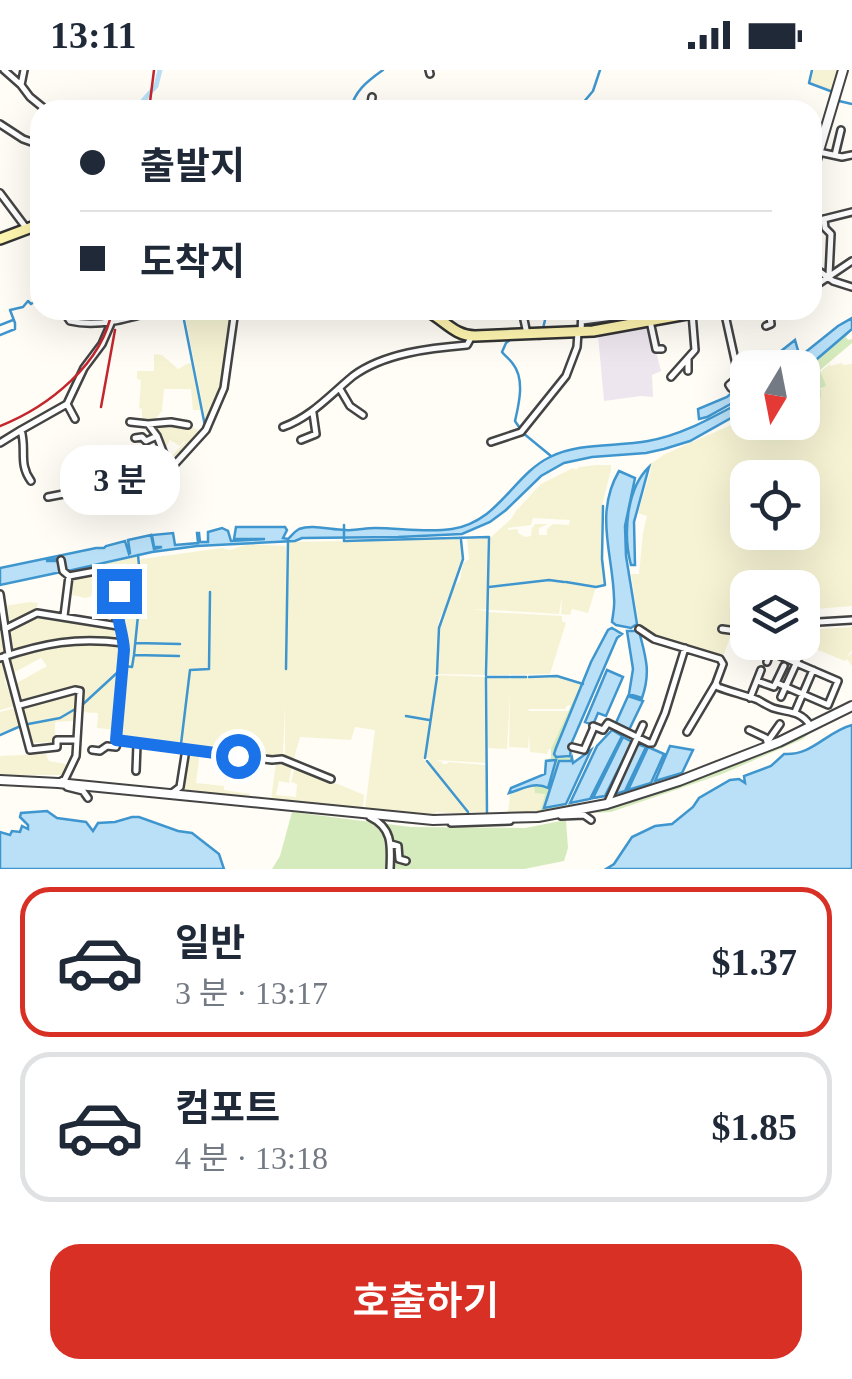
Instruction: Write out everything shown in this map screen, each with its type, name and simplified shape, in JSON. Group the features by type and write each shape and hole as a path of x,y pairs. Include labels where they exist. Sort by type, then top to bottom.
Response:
{"main road":[{"path":"0,239 30,228"},
{"path":"442,320 453,330 472,336 658,320"}],"street":[{"path":"4,70 34,100"},
{"path":"21,84 24,70"},
{"path":"822,142 843,70"},
{"path":"0,124 30,141"},
{"path":"835,155 841,130"},
{"path":"822,153 852,154"},
{"path":"0,193 27,229"},
{"path":"828,276 830,234 824,219 852,212"},
{"path":"822,280 852,261"},
{"path":"822,272 852,287"},
{"path":"69,320 116,320"},
{"path":"48,496 131,481 175,464 206,430 224,388 233,320"},
{"path":"524,320 527,334"},
{"path":"491,442 521,432 566,376 577,348 581,320"},
{"path":"580,328 605,320"},
{"path":"672,377 696,347 687,320"},
{"path":"726,320 733,350"},
{"path":"766,326 772,324 771,320"},
{"path":"0,444 67,404 112,321"},
{"path":"650,322 656,349 662,348"},
{"path":"283,427 313,412 363,370 422,348 467,345 472,336"},
{"path":"688,358 688,371"},
{"path":"730,384 730,388"},
{"path":"340,389 350,406 364,415"},
{"path":"67,404 75,419"},
{"path":"300,440 316,434 313,412"},
{"path":"130,422 188,425"},
{"path":"148,424 169,468"},
{"path":"21,430 25,442 23,467 31,481"},
{"path":"135,438 146,440 156,436"},
{"path":"61,560 63,572 69,576 101,570"},
{"path":"64,616 69,576"},
{"path":"92,750 116,747 118,742 124,643 118,626 119,591"},
{"path":"0,594 5,656 30,750 56,747 57,740 76,740"},
{"path":"5,629 36,613 118,626"},
{"path":"820,622 852,620"},
{"path":"639,629 654,638 723,661 716,685 687,732"},
{"path":"722,629 730,631"},
{"path":"5,656 75,640 124,643"},
{"path":"572,747 584,750 594,726 603,730 608,723 648,744 656,738 684,648"},
{"path":"767,662 772,653 838,681 828,705 777,683"},
{"path":"781,697 798,660"},
{"path":"757,681 774,688 784,666"},
{"path":"750,698 761,670"},
{"path":"795,712 813,670"},
{"path":"716,685 778,710 795,712 811,728"},
{"path":"20,705 80,690 75,760 65,779 58,783"},
{"path":"0,780 450,820 538,817 607,804 680,781 811,728 852,706"},
{"path":"768,744 780,724"},
{"path":"607,804 643,726"},
{"path":"749,730 764,736 768,744"},
{"path":"118,742 282,759 331,779"},
{"path":"136,771 138,744"},
{"path":"164,795 180,787 186,748"},
{"path":"58,783 84,791 88,798"},
{"path":"240,800 428,822 483,823 574,814 590,820"},
{"path":"370,816 388,832 390,869"},
{"path":"390,844 398,846 399,859 406,861"}],"shaded area":[{"path":"812,70 839,70 833,92 810,83"},
{"path":"186,320 231,320 221,389 206,423"},
{"path":"649,324 661,371 652,375 653,397 604,401 598,335"},
{"path":"154,354 162,355 178,369 192,364 201,410 193,410 191,389 164,389 158,421 190,426 201,432 169,464 167,461 185,442 180,446 170,440 164,452 154,424 142,422 139,408 141,380 137,379 137,371 154,371"},
{"path":"830,364 852,364 852,606 820,609 820,570 730,570 730,637 724,654 715,655 652,636 639,626 631,574 639,574 647,516 638,513 649,465 730,425 730,440 820,440 820,388 825,386 821,371"},
{"path":"611,465 602,505 604,585 596,587 588,613 572,609 570,615 561,614 562,597 559,614 474,609 487,611 486,675 438,674 443,612 439,620 436,675 486,677 486,763 436,760 442,764 486,765 486,812 469,812 425,757 423,760 468,814 424,815 365,809 375,730 355,727 351,740 300,737 293,762 285,759 285,706 283,754 278,759 118,741 125,668 132,668 123,665 118,602 119,597 140,597 135,647 143,586 142,559 230,550 248,544 286,546 286,672 289,542 458,539 462,562 453,587 460,580 463,563 469,559 467,539 487,538 488,599 490,538 541,484 579,467","holes":["533,518 570,520 569,525 553,524 547,535 539,535 539,528 548,524 535,524 531,536 525,537 518,529 508,530 531,525"]},
{"path":"137,555 140,585 94,591 85,598 68,594 71,577 104,570 106,563"},
{"path":"38,603 36,611 7,625 4,606"},
{"path":"488,612 562,616 566,623 550,674 488,675"},
{"path":"35,615 118,629 123,646 116,730 97,728 98,713 79,712 75,737 73,721 55,722 55,742 29,743 15,684 47,666 41,658 6,677 12,699 17,698 19,705 0,710 0,629 4,630 7,656 8,629"},
{"path":"852,627 852,650 847,657 852,653 852,666 847,659 820,651 820,629"},
{"path":"488,677 557,677 581,684 572,706 528,709 570,711 547,754 530,752 529,735 528,748 509,747 510,694 507,749 488,748"},
{"path":"19,707 24,725 0,734 0,712"},
{"path":"187,751 200,751 196,783 250,794 249,800 177,792"},
{"path":"46,754 49,761 71,765 66,775 0,775 0,756"},
{"path":"276,762 292,765 289,783 279,781 276,795 296,797 297,784 291,782 295,766 364,795 363,808 271,800"},
{"path":"534,786 546,790 540,812 508,814 510,794"}],"green space":[{"path":"852,330 846,337 852,343 820,370 820,358"},
{"path":"581,684 554,754 568,758 571,752 572,758 545,808 606,800 540,815 507,817 507,809 508,814 540,812 545,794 535,793 534,786 509,793 531,785 546,788 555,760 545,760 551,758 551,749"},
{"path":"847,713 803,739 722,774 611,812 575,814 606,805"},
{"path":"292,812 411,827 525,828 566,820 568,848 564,861 524,869 272,869 280,856"}],"water":[{"path":"852,318 852,329 820,356 820,350 808,350"},
{"path":"795,340 798,350 782,350"},
{"path":"730,394 730,404 699,419 698,409"},
{"path":"730,408 730,419 690,441 646,453 564,463 541,476 490,522 462,534 302,538 197,546 68,571 62,558 46,561 58,561 61,572 0,585 0,568 125,541 129,554 128,540 151,535 154,549 162,547 154,547 152,535 173,533 175,545 198,543 199,533 200,542 208,542 208,532 222,528 228,531 231,541 265,539 234,539 236,527 285,527 283,538 288,539 299,529 310,527 452,529 482,517 537,465 561,452 661,438"},
{"path":"649,467 634,522 635,565 631,565 628,513 635,487"},
{"path":"619,471 635,478 625,526 637,624 631,628 612,622 613,582 606,518"},
{"path":"612,628 622,634 572,742 570,756 556,757 556,748 591,662"},
{"path":"627,631 639,631 644,649 647,672 642,698 629,694 633,669"},
{"path":"607,670 623,677 606,716 598,713 593,725 585,722"},
{"path":"628,696 643,701 628,732 615,725"},
{"path":"852,725 852,869 606,869 614,864 632,837 655,826 672,824 699,798 730,780 745,783 744,776 771,766 784,754 811,748"},
{"path":"612,730 622,736 590,799 570,803 597,746"},
{"path":"623,737 632,742 605,796 593,798"},
{"path":"637,744 646,747 625,791 613,795"},
{"path":"670,746 693,750 682,773 655,781"},
{"path":"648,747 664,754 651,783 628,790"},
{"path":"591,750 566,804 544,808 559,761 572,758 573,763"},
{"path":"556,760 548,788 534,785 509,793 511,788 545,774 546,761"},
{"path":"47,811 57,818 86,822 93,831 98,823 139,817 192,833 219,854 224,869 0,869 0,832 10,835 12,831 20,832 22,826 28,829 21,813"}],"waterway":[{"path":"152,90 160,70"},
{"path":"354,100 362,87 383,70"},
{"path":"585,100 600,70"},
{"path":"812,70 809,83 833,92"},
{"path":"144,100 150,93"},
{"path":"839,101 852,104"},
{"path":"0,335 15,329 10,310 30,303"},
{"path":"0,325 13,320"},
{"path":"184,320 205,426"},
{"path":"529,338 540,339 545,320"},
{"path":"511,339 502,352 519,377 515,421 523,433 551,456"},
{"path":"566,582 605,585 603,506"},
{"path":"344,525 344,541 489,537 486,675"},
{"path":"437,674 439,628 463,559 461,540"},
{"path":"286,669 288,541"},
{"path":"125,666 132,667 134,655 141,586 138,555"},
{"path":"489,587 564,582"},
{"path":"209,669 210,592"},
{"path":"136,643 180,644"},
{"path":"135,655 179,656"},
{"path":"181,744 190,670 209,669"},
{"path":"81,706 119,671"},
{"path":"529,677 557,676 583,684"},
{"path":"425,758 437,677"},
{"path":"486,677 509,677"},
{"path":"511,677 526,677"},
{"path":"486,678 487,815"},
{"path":"0,735 23,725 60,718 77,708"},
{"path":"406,716 429,720"},
{"path":"427,761 468,812"}],"railway":[{"path":"150,100 154,70"},
{"path":"0,426 36,407 71,381 97,348 110,320"},
{"path":"101,407 115,330"}],"route":[{"path":"119,591 116,622 124,650 116,740 238,756"}]}
